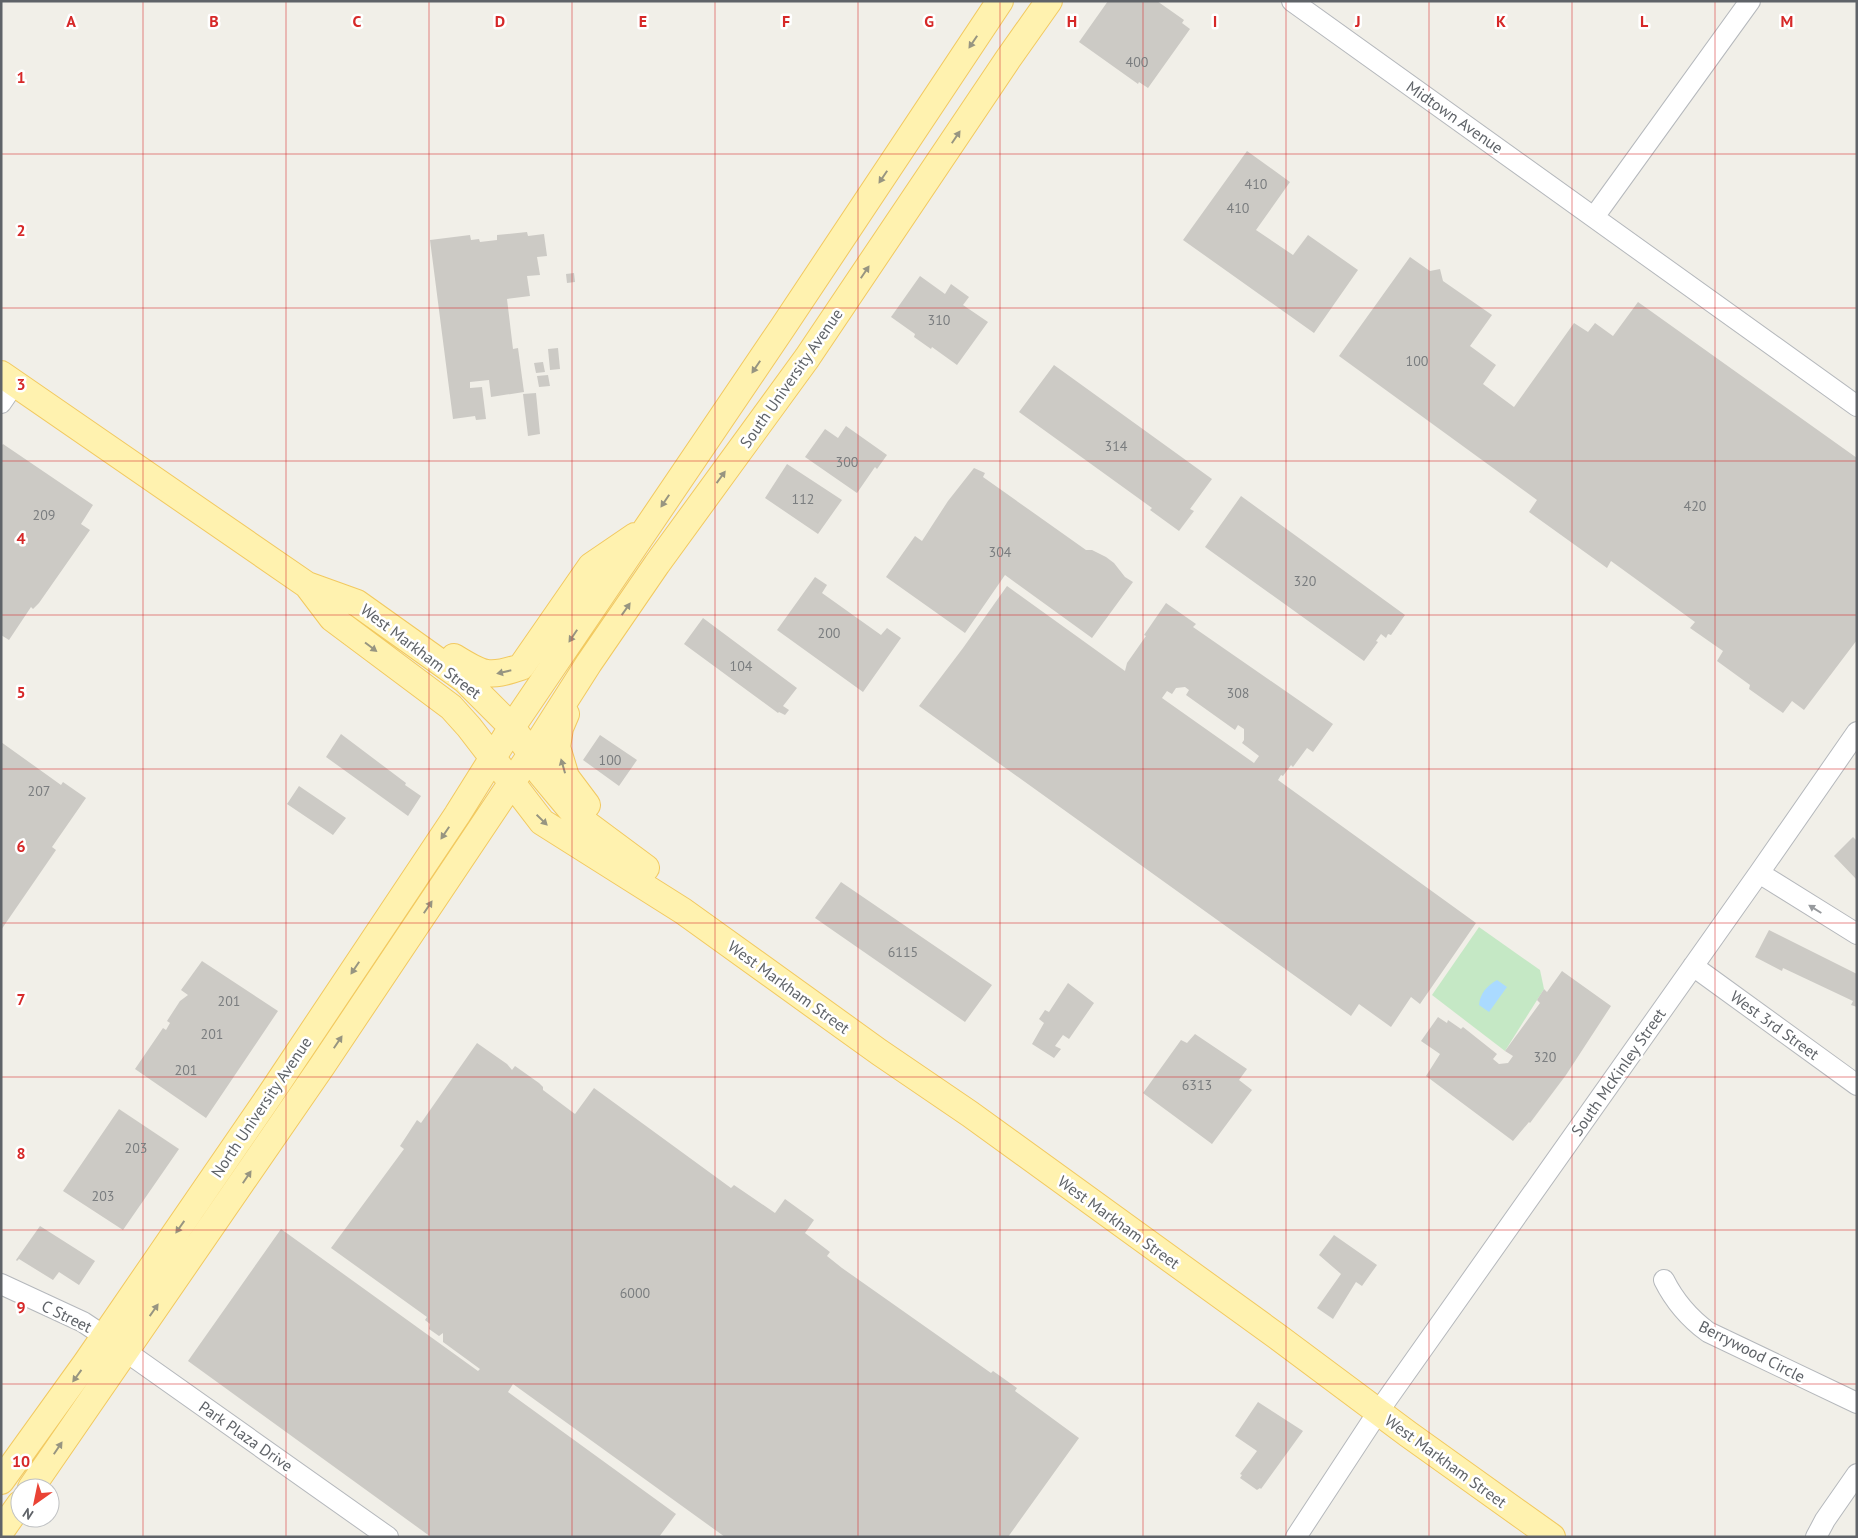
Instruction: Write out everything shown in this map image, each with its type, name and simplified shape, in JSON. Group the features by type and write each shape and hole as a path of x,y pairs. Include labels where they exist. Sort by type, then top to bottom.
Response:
{"main road":[{"path":"512,727 1000,1"},
{"name":"South University Avenue","path":"531,754 657,564 807,358 1049,1"},
{"name":"West Markham Street","path":"6,387 307,585 357,603 465,680 512,727 531,754 540,774 576,816 662,880 683,911"},
{"path":"357,603 388,614 474,670 488,675 504,673 521,667 591,566 646,529"},
{"name":"West Markham Street","path":"307,585 332,618 451,707 542,822 683,911 879,1052 970,1114 1552,1537"},
{"path":"580,678 560,728 557,747 566,777 620,849"},
{"name":"North University Avenue","path":"1,1481 104,1336 270,1095 512,727"},
{"name":"North University Avenue","path":"38,1478 250,1172 531,754"},
{"path":"1,1531 10,1518"}],"street":[{"name":"Midtown Avenue","path":"1292,1 1857,406"},
{"path":"1594,217 1750,1"},
{"name":"South McKinley Street","path":"1296,1537 1378,1412 1759,874 1857,732"},
{"path":"1759,874 1857,934"},
{"name":"West 3rd Street","path":"1693,966 1857,1085"},
{"name":"Berrywood Circle","path":"1664,1280 1677,1302 1694,1322 1708,1332 1857,1403"},
{"name":"C Street","path":"1,1284 81,1321 104,1336"},
{"name":"Park Plaza Drive","path":"104,1336 388,1537"},
{"path":"1816,1537 1825,1520 1857,1474"}],"green space":[{"path":"1479,927 1540,970 1544,989 1505,1051 1432,995"}],"water":[{"path":"1497,980 1507,987 1489,1012 1479,1005 1481,997 1485,990"}],"building":[{"path":"1108,1 1157,1 1184,20 1182,23 1190,29 1148,88 1139,82 1138,84 1079,42"},
{"path":"1247,151 1290,182 1256,230 1293,255 1308,235 1358,270 1314,333 1183,240"},
{"path":"527,232 528,236 544,234 547,256 537,257 540,275 527,276 530,296 507,299 513,349 518,348 524,392 491,397 489,380 470,382 470,388 482,387 486,419 476,420 475,416 453,419 430,240 470,235 471,240 479,239 480,242 497,240 497,235"},
{"path":"1410,257 1430,271 1440,269 1443,281 1492,315 1470,346 1496,365 1483,384 1514,407 1574,323 1588,332 1595,323 1613,336 1638,302 1857,458 1857,640 1804,710 1792,701 1783,713 1749,689 1750,685 1717,661 1723,651 1690,628 1695,622 1611,561 1607,568 1529,512 1537,500 1339,356"},
{"path":"574,273 575,282 567,283 566,274"},
{"path":"920,276 945,294 951,284 969,297 963,305 988,322 957,365 914,337 915,334 891,317"},
{"path":"558,348 560,369 550,370 548,349"},
{"path":"543,362 545,372 536,373 534,363"},
{"path":"1054,365 1212,479 1190,509 1194,511 1179,531 1150,510 1152,508 1019,412"},
{"path":"548,375 550,386 539,387 537,376"},
{"path":"536,393 540,434 528,436 523,394"},
{"path":"846,426 887,455 877,469 875,467 857,493 805,457 825,429 838,438"},
{"path":"3,444 93,505 81,524 90,530 39,603 33,609 31,607 9,640 1,635 1,446"},
{"path":"787,464 842,500 818,534 765,498"},
{"path":"974,468 985,473 983,477 1086,550 1092,550 1106,557 1114,563 1125,577 1133,582 1092,638 1005,575 965,633 886,577 915,536 922,541 948,501"},
{"path":"1241,496 1405,615 1391,635 1388,634 1386,638 1381,634 1376,641 1378,642 1364,661 1205,547"},
{"path":"815,577 827,585 822,593 881,635 887,628 901,638 863,692 777,630"},
{"path":"1007,586 1125,671 1127,663 1166,603 1196,624 1193,627 1333,724 1313,752 1307,748 1293,767 1291,765 1278,780 1476,923 1420,1004 1411,997 1391,1027 1359,1004 1351,1016 919,706","holes":["1185,687 1189,690 1186,695 1235,730 1238,725 1244,729 1244,740 1242,743 1259,756 1254,763 1162,698 1167,691 1172,694 1176,688"]},
{"path":"703,618 797,688 783,706 789,710 785,715 778,713 684,644"},
{"path":"341,734 421,796 408,816 326,757"},
{"path":"600,735 637,760 619,786 583,760"},
{"path":"1,742 61,785 63,782 86,798 52,847 56,850 1,930"},
{"path":"299,786 346,818 333,835 287,804"},
{"path":"1853,837 1857,841 1857,880 1834,856"},
{"path":"841,882 992,985 965,1022 815,918"},
{"path":"1769,930 1857,974 1857,1007 1851,1005 1853,1001 1783,968 1782,971 1755,957"},
{"path":"202,961 278,1011 206,1118 135,1069 163,1028 166,1030 170,1023 167,1021 180,1001 188,995 181,990"},
{"path":"1562,971 1611,1006 1566,1075 1530,1123 1513,1141 1426,1076 1440,1054 1421,1041 1438,1017 1447,1023 1448,1020 1461,1029 1463,1027 1497,1054 1493,1059 1499,1064 1508,1063 1513,1056 1505,1051 1540,1003 1537,1000 1544,989 1547,992"},
{"path":"1068,983 1094,1003 1069,1039 1063,1035 1055,1046 1061,1049 1054,1058 1032,1044 1044,1023 1039,1019 1045,1010 1049,1012"},
{"path":"1195,1034 1247,1069 1239,1080 1252,1090 1212,1144 1143,1093 1181,1040 1187,1043"},
{"path":"477,1043 507,1064 512,1070 515,1066 539,1083 543,1090 575,1114 594,1088 731,1188 734,1185 775,1213 785,1199 814,1220 805,1233 830,1252 827,1256 991,1373 993,1371 1017,1388 1015,1391 1079,1438 1008,1537 725,1537 513,1384 508,1392 676,1514 659,1537 431,1537 188,1361 281,1229 478,1371 480,1369 443,1342 443,1333 439,1336 429,1329 430,1324 425,1320 427,1317 331,1248 404,1149 400,1146 417,1120 421,1123"},
{"path":"119,1109 179,1149 123,1230 63,1191"},
{"path":"40,1226 95,1261 79,1285 59,1272 53,1280 19,1259 16,1260"},
{"path":"1334,1235 1377,1265 1362,1286 1356,1282 1333,1319 1317,1308 1341,1274 1319,1255"},
{"path":"1258,1402 1303,1431 1261,1489 1257,1490 1240,1478 1242,1475 1240,1474 1257,1451 1235,1436"}]}
